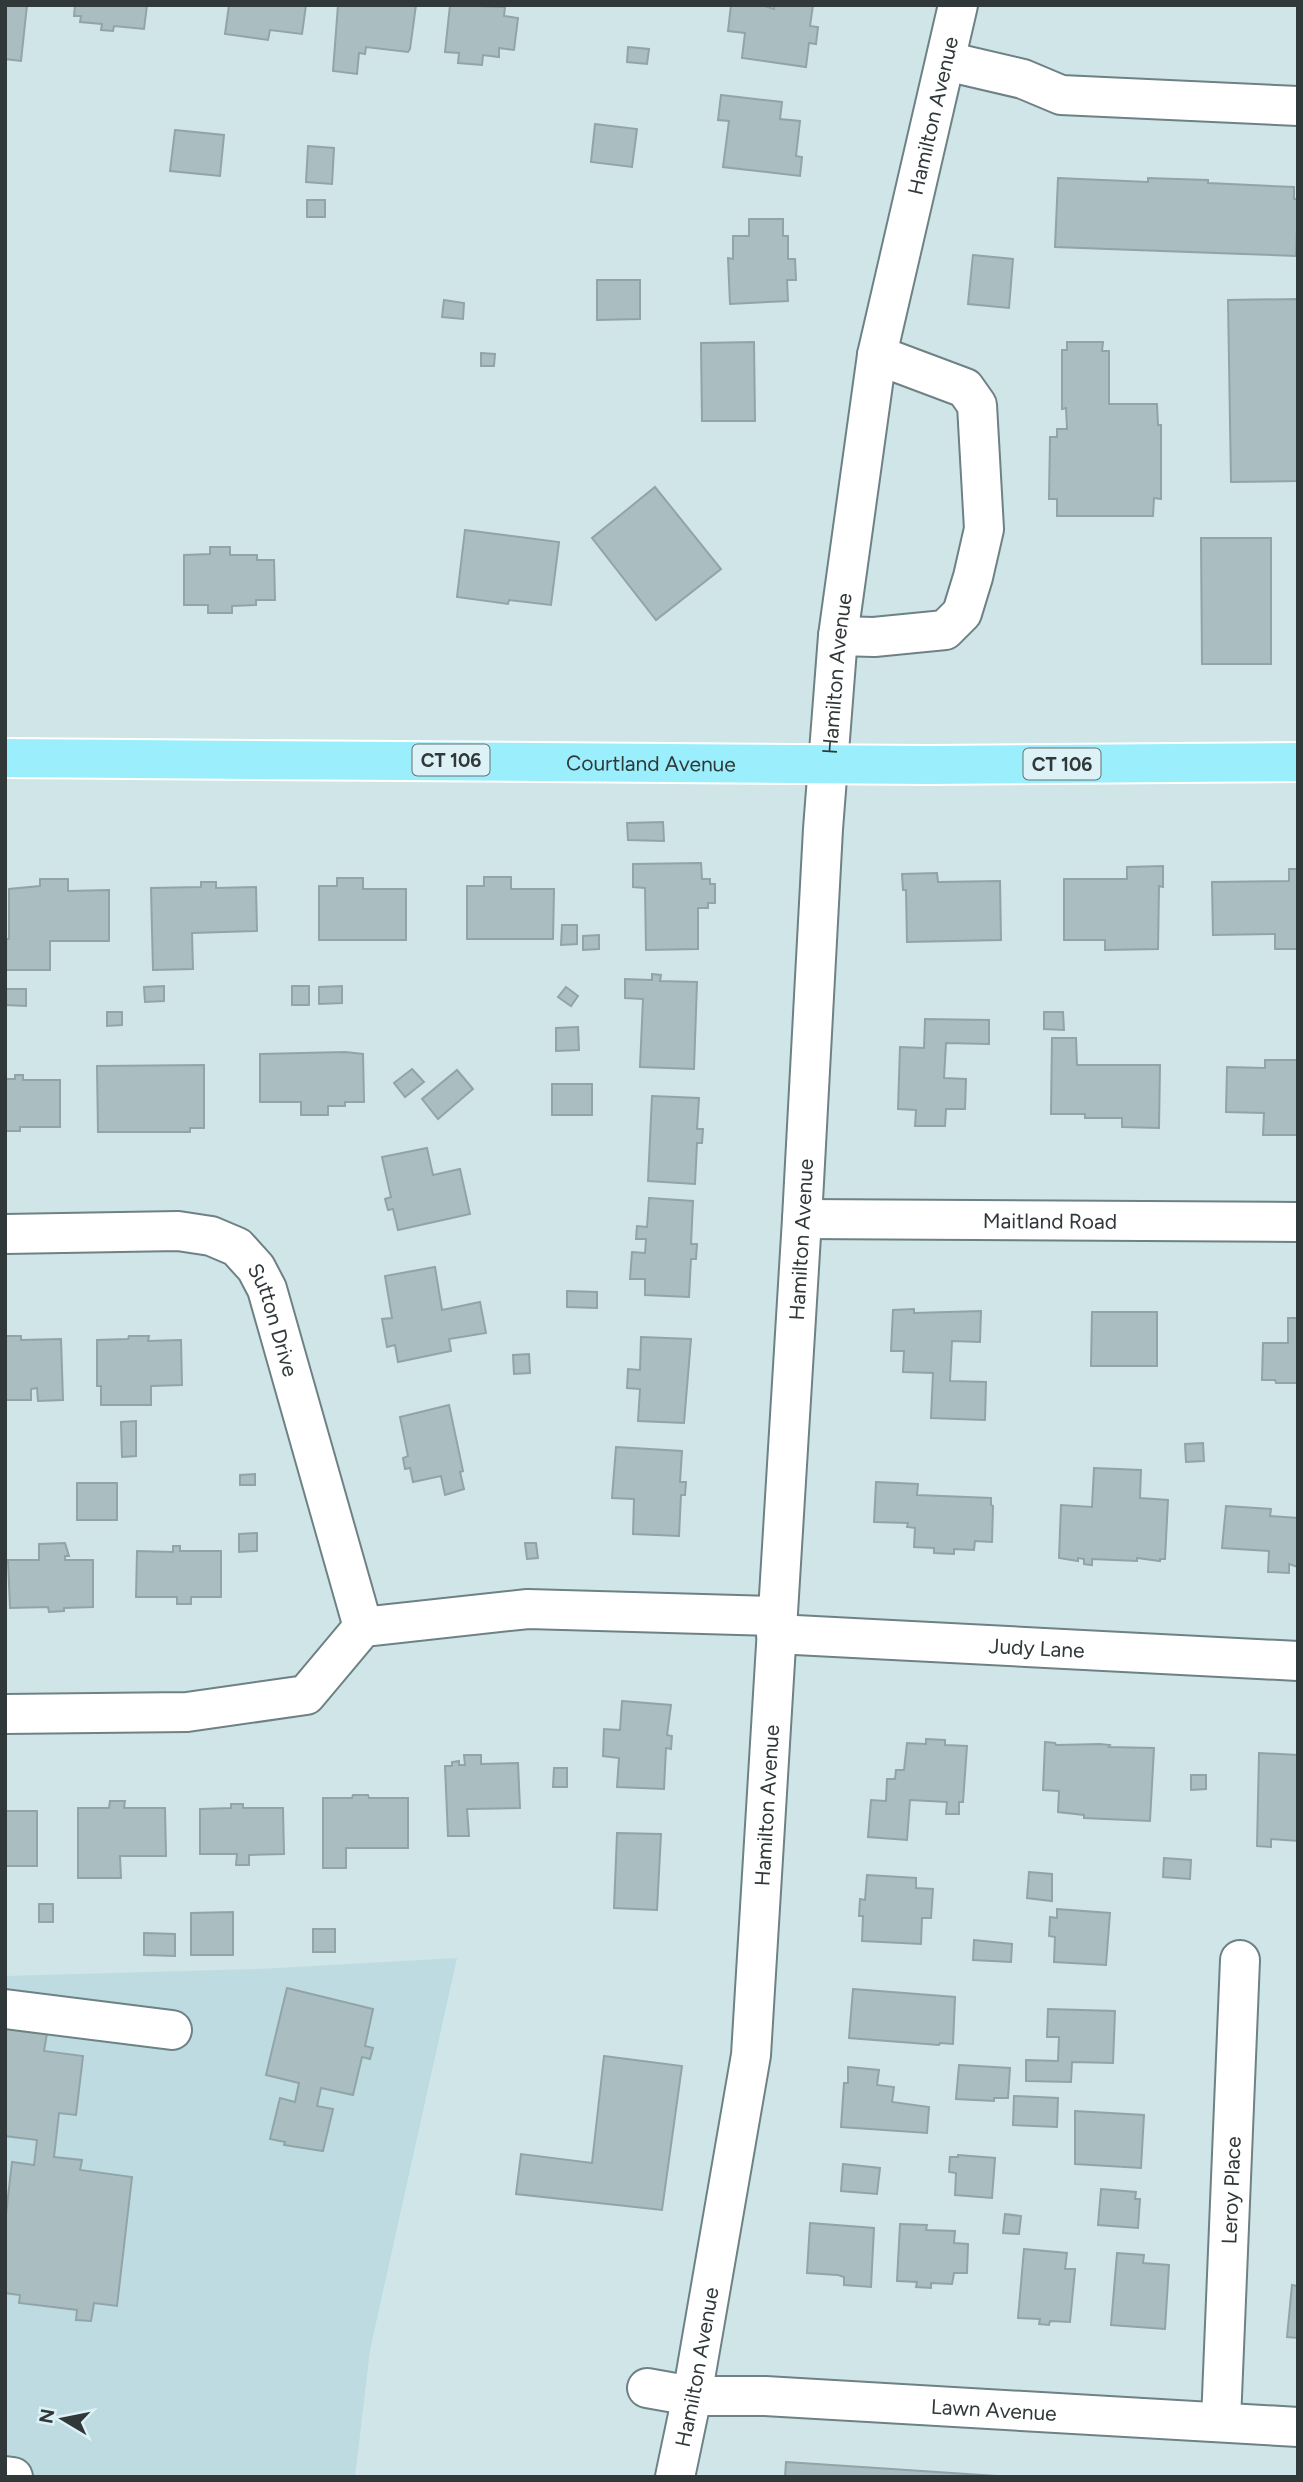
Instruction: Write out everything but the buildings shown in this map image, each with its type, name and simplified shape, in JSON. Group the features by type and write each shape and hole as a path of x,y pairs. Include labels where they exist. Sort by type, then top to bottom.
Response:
{"main road":[{"name":"Courtland Avenue","path":"5,758 928,765 1298,762"}],"street":[{"name":"Hamilton Avenue","path":"675,2477 692,2396 751,2055 827,763 838,636 877,355 958,5"},
{"path":"946,61 1023,79 1061,95 1298,106"},
{"path":"838,636 944,630 962,613 984,529 977,405 965,388 877,355"},
{"name":"Maitland Road","path":"802,1219 1298,1222"},
{"name":"Sutton Drive","path":"5,1234 178,1231 211,1236 237,1247 256,1268 267,1289 363,1627"},
{"path":"5,1714 187,1712 306,1695 363,1627 528,1609 776,1625"},
{"name":"Judy Lane","path":"776,1625 1298,1661"},
{"name":"Leroy Place","path":"1221,2421 1240,1960"},
{"path":"5,2009 172,2030"},
{"name":"Lawn Avenue","path":"648,2388 692,2396 765,2396 1298,2427"},
{"path":"5,2476 13,2477"}],"shaded area":[{"path":"457,1958 370,2350 355,2477 5,2477 5,1976 259,1969"}]}
